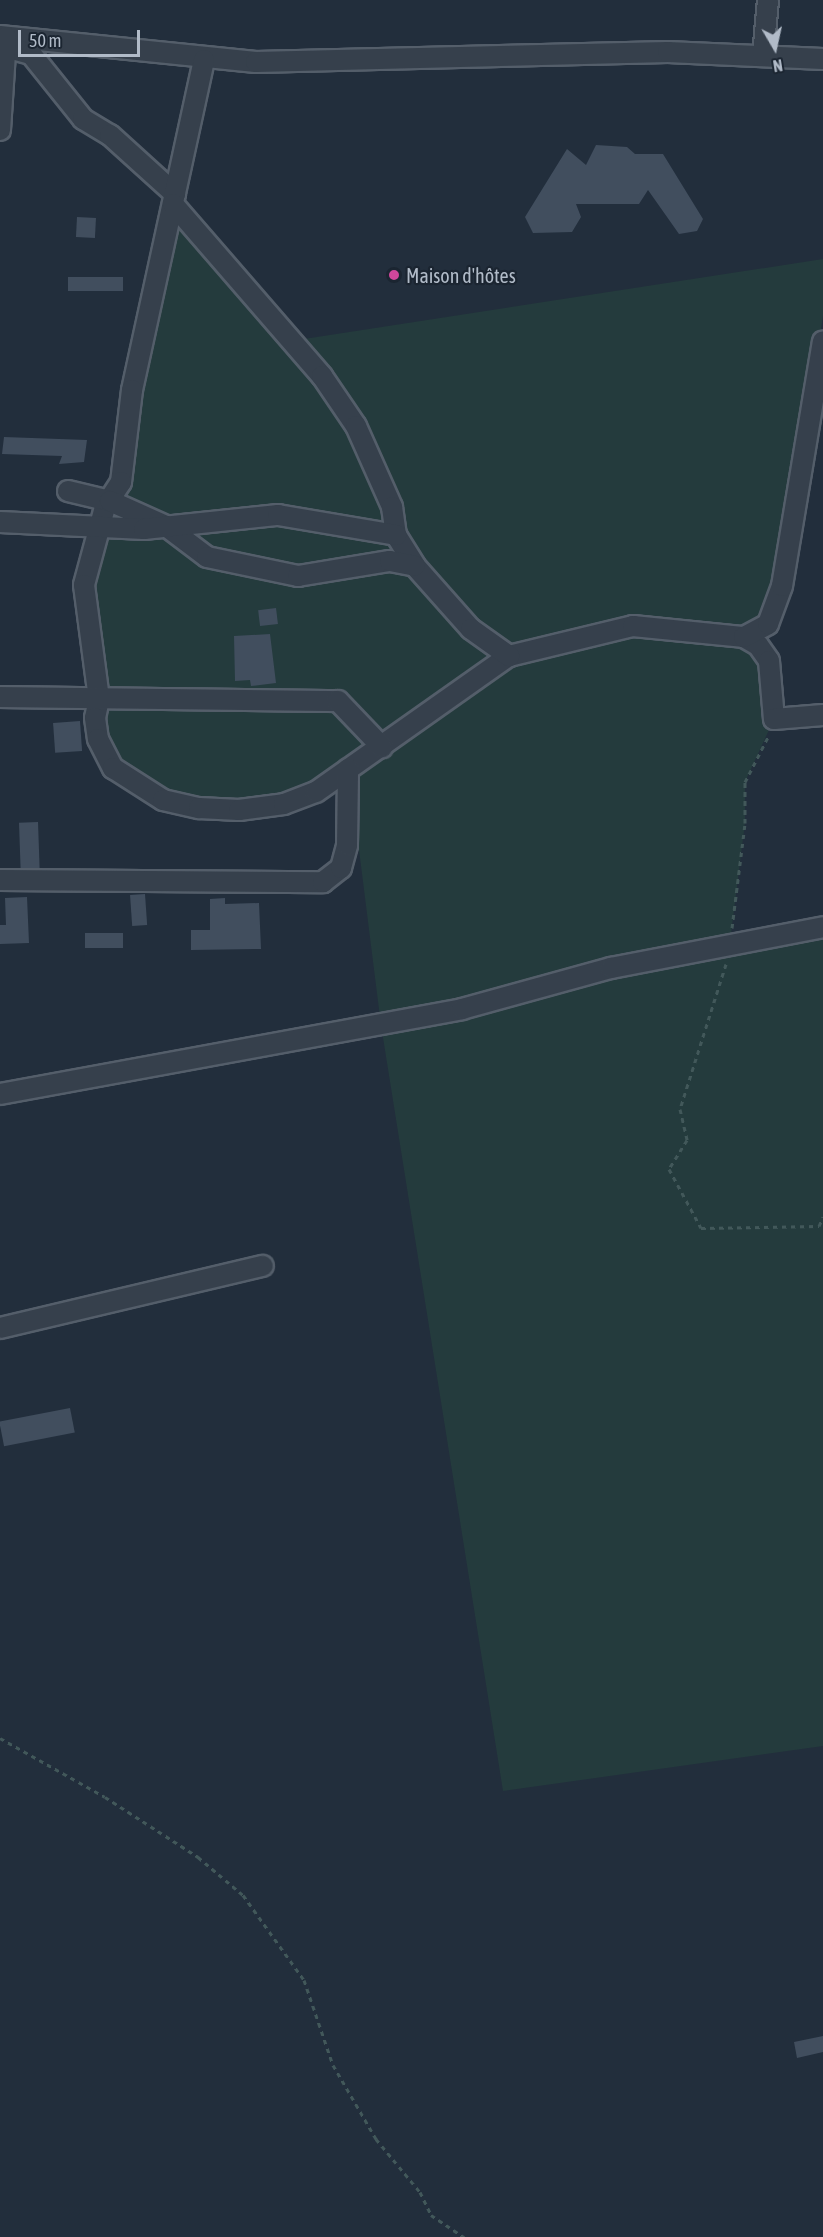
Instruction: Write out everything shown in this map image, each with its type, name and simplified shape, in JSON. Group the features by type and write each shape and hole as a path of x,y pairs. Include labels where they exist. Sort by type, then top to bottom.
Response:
{"street":[{"path":"763,56 768,0"},
{"path":"4,40 204,60 669,52 823,59"},
{"path":"0,129 4,40"},
{"path":"4,40 31,54 82,119 110,135 174,199 322,376 356,426 392,507 396,535 415,566 442,591 464,622 509,656"},
{"path":"204,60 132,390 121,482 100,525 84,585 99,699 94,718 98,739 113,768 163,800 239,810 284,804 316,792 509,656 633,626 744,637 758,645 770,661 774,719 823,715"},
{"path":"744,637 768,624 782,586 823,341"},
{"path":"69,491 110,501 166,526 207,557 298,576 390,561 415,566"},
{"path":"0,522 166,526 278,515 396,535"},
{"path":"0,697 338,701 382,747"},
{"path":"0,880 323,882 341,868 347,845 348,769"},
{"path":"0,1094 462,1009 611,968 730,942 823,927"},
{"path":"0,1328 263,1266"}],"path":[{"path":"774,719 745,782 745,823 722,987 680,1109 687,1140 669,1169 701,1228 819,1226 823,1217"},
{"path":"0,1738 105,1797 198,1857 243,1894 304,1980 333,2065 376,2139 420,2192 431,2215 464,2237"}],"green space":[{"path":"173,204 291,341 823,259 823,316 786,547 768,624 744,637 769,661 774,719 745,782 745,823 730,942 823,926 823,1746 503,1791 381,1025 349,770 293,800 199,808 125,777 98,739 84,585 121,482"}],"building":[{"path":"596,145 627,147 635,154 663,154 703,219 697,231 679,234 648,190 639,204 576,204 581,217 572,232 533,233 525,217 567,149 586,165"},
{"path":"77,217 96,218 95,238 76,237"},
{"path":"68,277 123,277 123,291 68,291"},
{"path":"4,437 87,440 84,462 59,464 62,456 2,454"},
{"path":"276,608 278,624 260,626 258,610"},
{"path":"270,634 276,683 251,686 250,680 235,681 234,636"},
{"path":"80,721 82,751 55,753 53,723"},
{"path":"38,822 40,868 21,869 19,823"},
{"path":"145,894 147,925 132,926 130,895"},
{"path":"27,897 29,943 0,944 0,925 6,925 5,898"},
{"path":"225,898 225,904 259,903 261,949 191,950 191,930 210,930 210,899"},
{"path":"85,933 123,933 123,948 85,948"},
{"path":"70,1408 75,1433 4,1446 0,1422"},
{"path":"823,2036 823,2052 797,2058 794,2042"}],"place":[{"name":"Maison d'hôtes","path":"394,275"}]}
